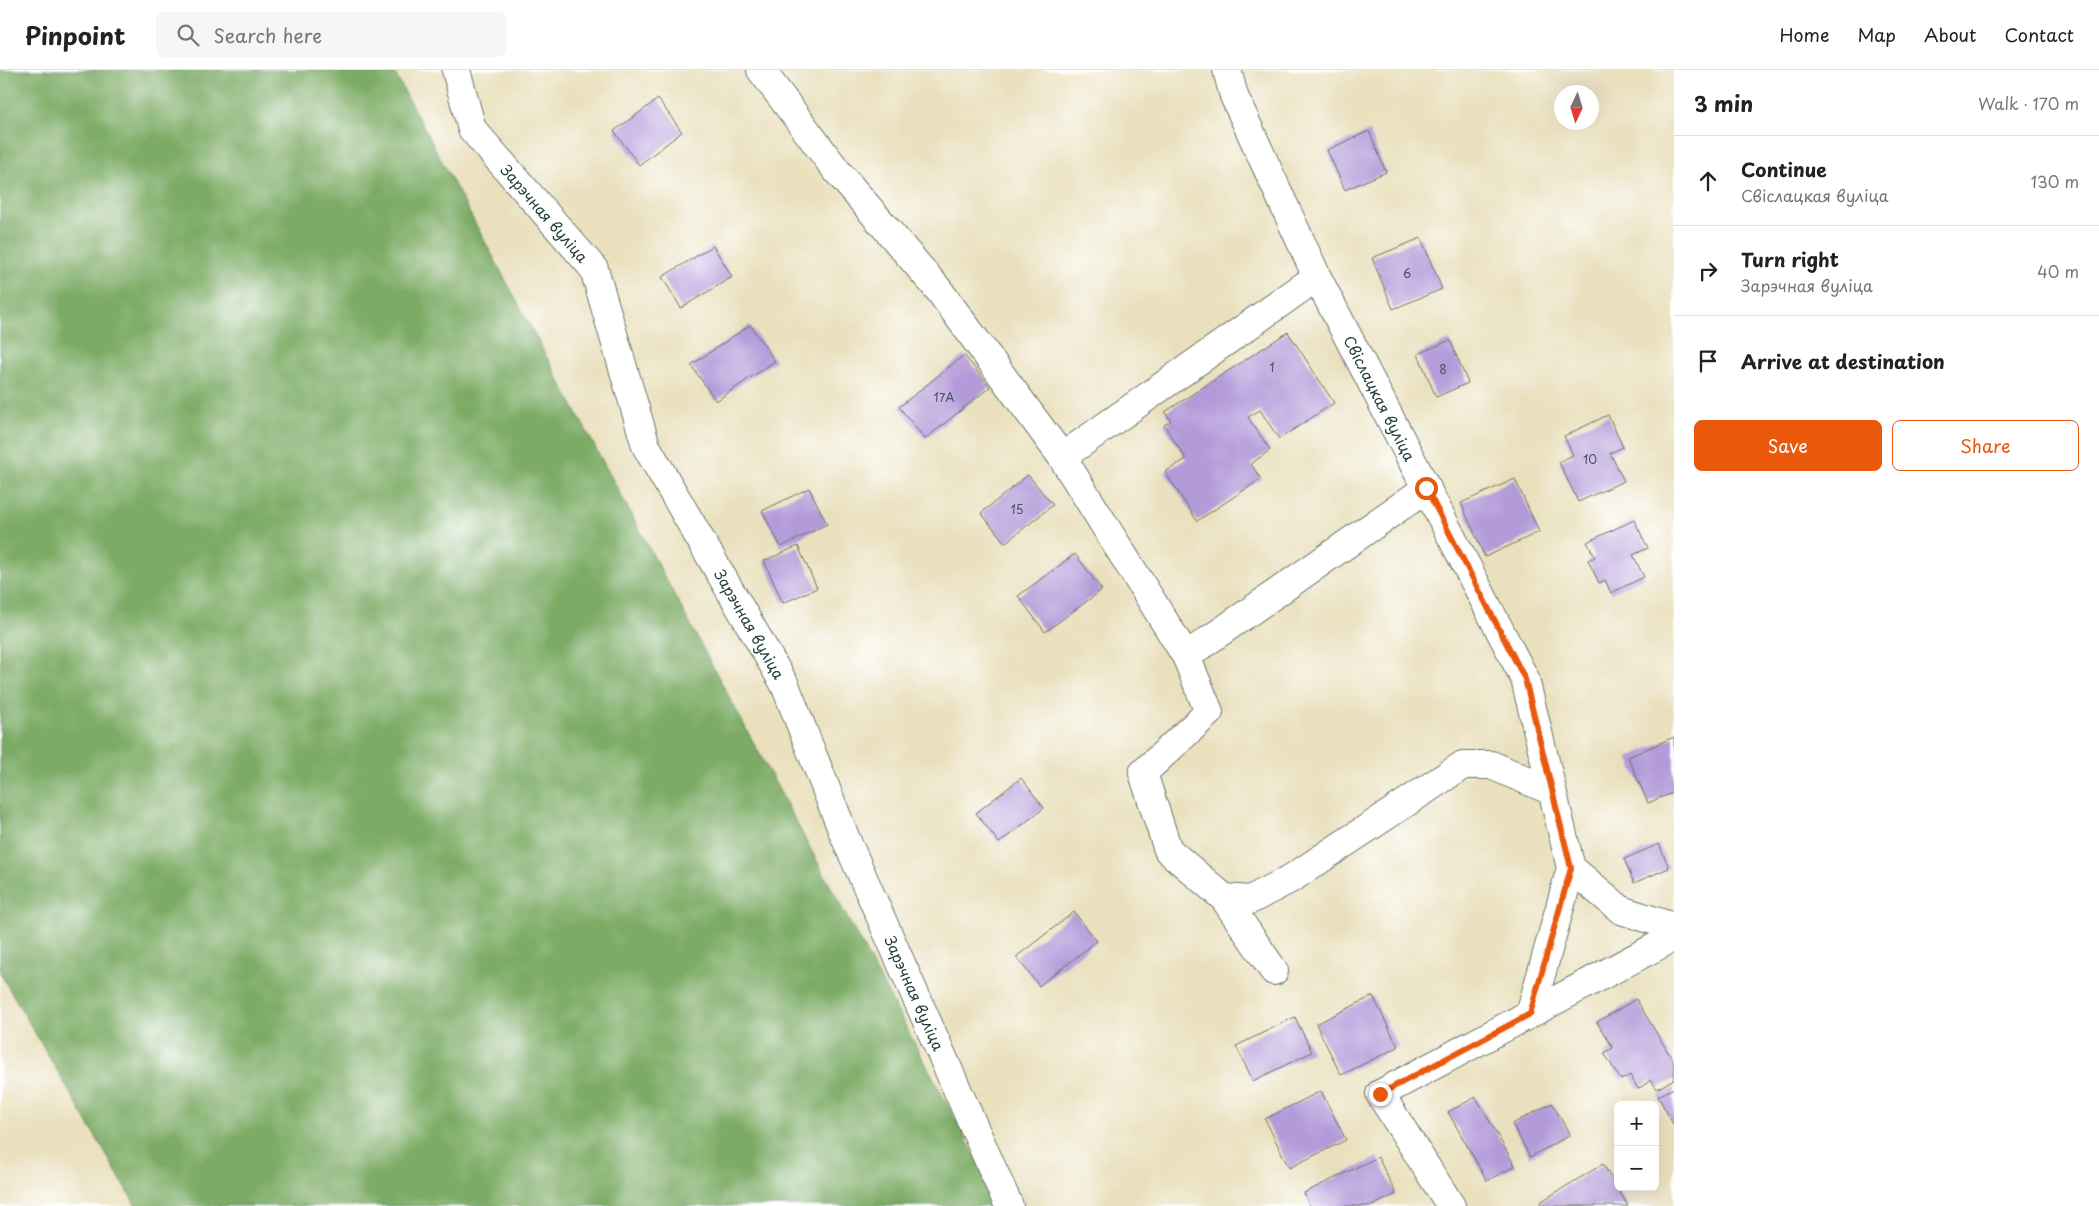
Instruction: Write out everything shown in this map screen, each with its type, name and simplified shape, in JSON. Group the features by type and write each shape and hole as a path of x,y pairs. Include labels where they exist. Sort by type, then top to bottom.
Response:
{"street":[{"name":"Зарэчная вуліца","path":"456,70 472,129 594,269 646,446 785,685 845,837 1010,1206"},
{"path":"761,70 837,171 938,289 1062,457 1186,656 1209,712 1143,773 1168,850 1224,898 1274,971"},
{"name":"Свіслацкая вуліца","path":"1227,70 1234,96 1317,277 1525,679 1571,868 1530,1014"},
{"path":"1062,457 1317,277"},
{"path":"1186,656 1426,488"},
{"path":"1224,898 1250,900 1292,878 1463,765 1491,766 1552,791"},
{"path":"1571,868 1621,910 1674,927"},
{"path":"1452,1206 1380,1094 1674,937"}],"green space":[{"path":"0,70 393,70 1002,1206 136,1206 0,973"}],"building":[{"path":"658,99 682,132 639,165 614,131"},
{"path":"1369,131 1386,172 1345,190 1327,150"},
{"path":"1421,238 1442,289 1393,309 1372,258"},
{"path":"713,246 732,277 681,308 662,277"},
{"path":"750,325 775,361 716,401 691,365"},
{"path":"1288,332 1334,403 1279,439 1260,410 1248,417 1270,450 1251,464 1261,479 1197,521 1165,472 1186,459 1164,425 1171,421 1165,412"},
{"path":"1450,340 1468,383 1436,397 1418,354"},
{"path":"964,355 990,387 925,439 899,407"},
{"path":"1608,415 1623,447 1610,453 1624,481 1578,502 1559,462 1573,455 1564,436"},
{"path":"1028,475 1053,505 1005,543 981,513"},
{"path":"1515,479 1539,532 1485,557 1461,503"},
{"path":"809,488 827,524 781,547 762,511"},
{"path":"1634,520 1648,548 1633,555 1644,577 1611,593 1605,580 1599,583 1588,560 1595,557 1587,542"},
{"path":"798,546 817,588 783,603 764,561"},
{"path":"1075,554 1102,590 1045,632 1018,596"},
{"path":"1674,737 1674,792 1648,803 1628,757"},
{"path":"1021,778 1044,808 999,843 976,813"},
{"path":"1659,844 1669,868 1634,883 1624,859"},
{"path":"1074,912 1097,941 1039,986 1016,957"},
{"path":"1373,996 1398,1047 1341,1075 1316,1024"},
{"path":"1636,999 1674,1062 1674,1079 1657,1089 1651,1080 1638,1089 1630,1075 1621,1080 1604,1053 1613,1048 1597,1022"},
{"path":"1295,1017 1312,1052 1253,1081 1236,1046"},
{"path":"1674,1088 1674,1126 1658,1096"},
{"path":"1321,1091 1346,1140 1289,1168 1265,1119"},
{"path":"1476,1097 1515,1166 1487,1181 1448,1112"},
{"path":"1552,1103 1570,1135 1530,1157 1512,1124"},
{"path":"1378,1157 1396,1194 1372,1206 1310,1206 1304,1193"},
{"path":"1603,1164 1614,1182 1614,1191 1619,1191 1628,1206 1542,1206 1540,1202"}],"route":[{"path":"1380,1094 1530,1014 1571,868 1525,679 1426,488"}]}
